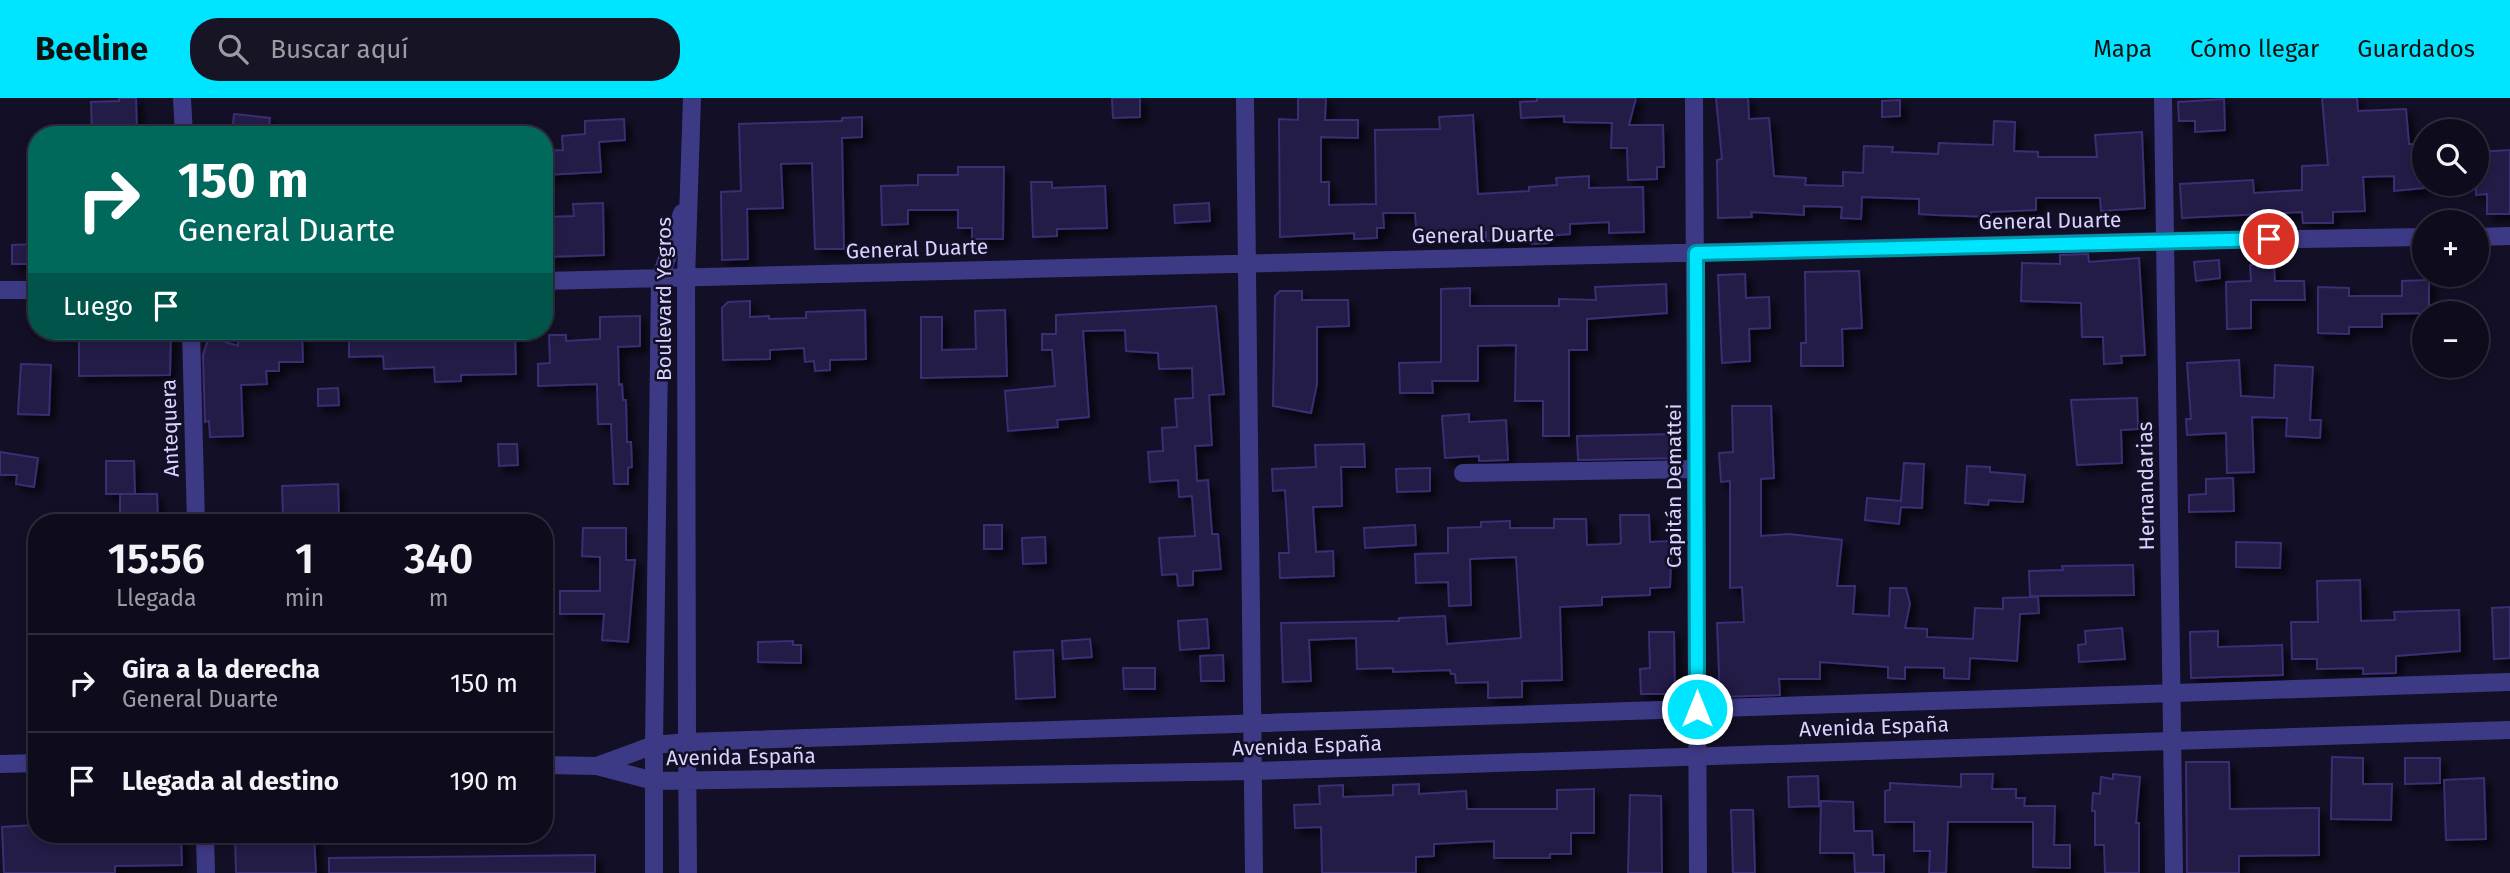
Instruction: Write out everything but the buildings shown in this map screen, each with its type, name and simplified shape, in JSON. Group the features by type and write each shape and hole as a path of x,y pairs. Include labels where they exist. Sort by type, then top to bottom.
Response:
{"street":[{"path":"182,98 184,126"},
{"path":"688,196 692,98"},
{"path":"1245,98 1254,873"},
{"name":"Capitán Demattei","path":"1693,98 1698,873"},
{"name":"Hernandarias","path":"2163,98 2174,873"},
{"name":"Boulevard Yegros","path":"688,196 688,873"},
{"name":"Boulevard Yegros","path":"654,873 660,279 688,196"},
{"path":"2489,237 2510,236"},
{"name":"General Duarte","path":"553,281 2412,237"},
{"path":"0,290 28,290"},
{"name":"Antequera","path":"191,340 196,514"},
{"path":"1463,473 1696,469"},
{"name":"Avenida España","path":"597,766 654,745 687,742 1254,725 2172,691 2510,682"},
{"name":"Avenida España","path":"597,766 654,781 1254,771 2510,730"},
{"path":"0,764 28,763"},
{"path":"553,765 597,766"},
{"path":"205,843 206,873"}],"route":[{"path":"1697,709 1696,253 2269,239"}]}
